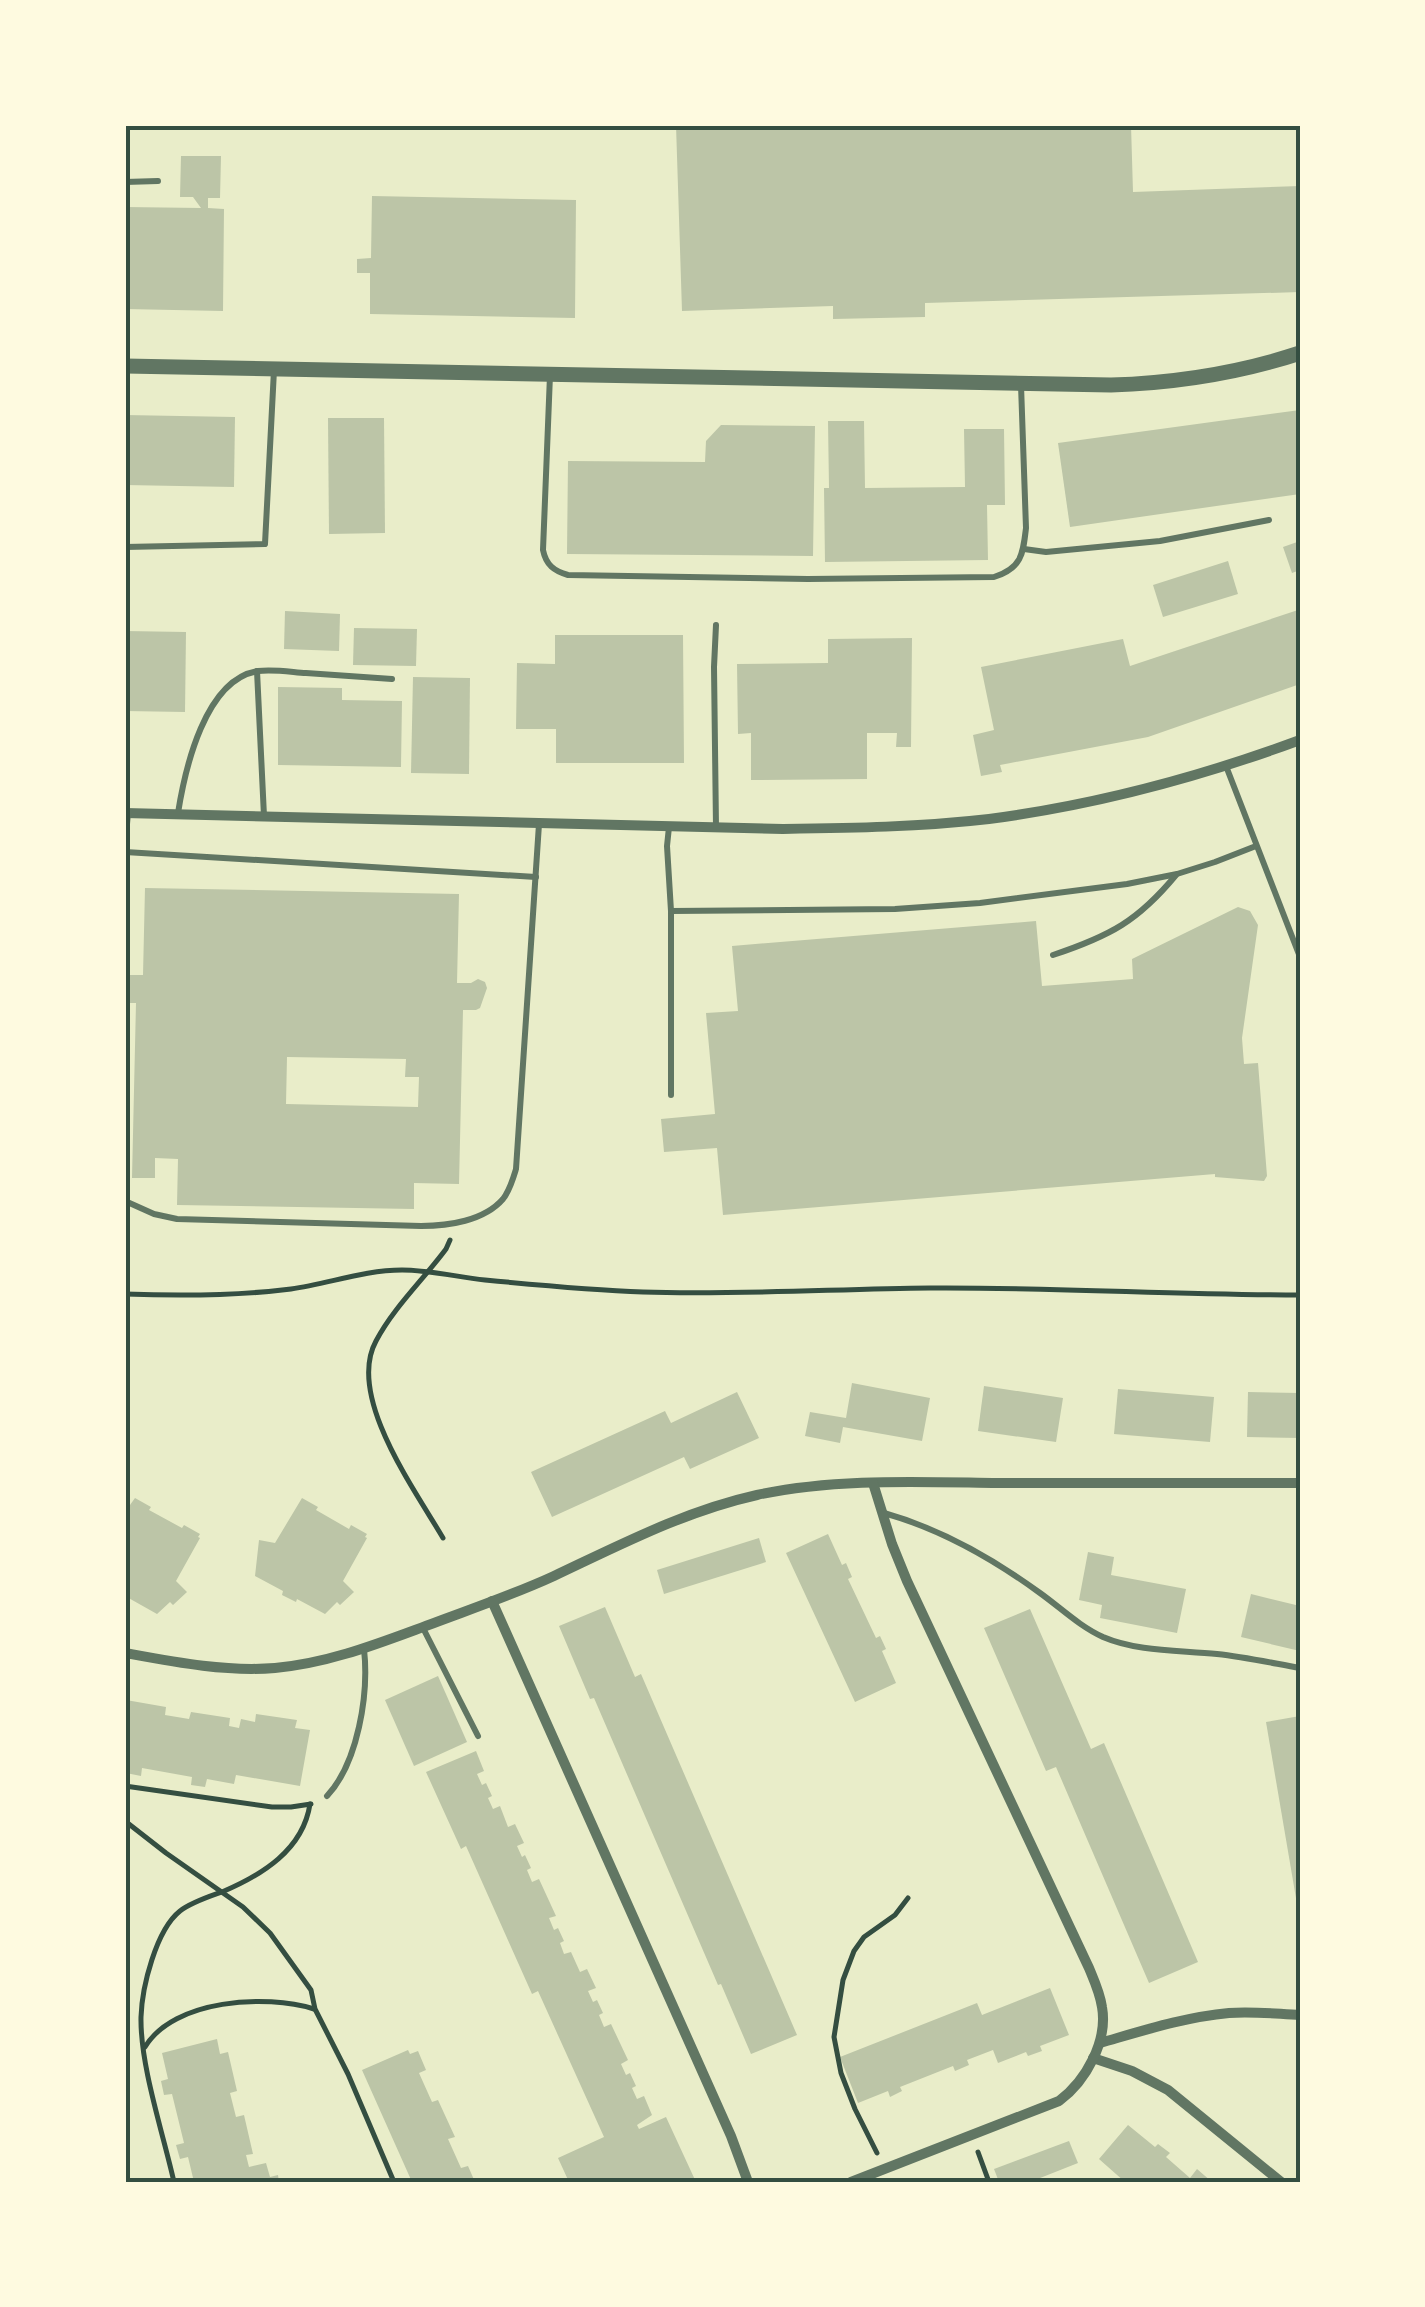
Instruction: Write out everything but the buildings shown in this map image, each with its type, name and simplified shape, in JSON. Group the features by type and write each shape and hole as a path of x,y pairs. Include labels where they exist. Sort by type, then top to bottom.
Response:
{"street":[{"path":"125,366 1154,384 1300,354"},
{"path":"126,813 886,828 990,818 1106,798 1226,766 1300,740"},
{"path":"125,1653 209,1666 272,1668 303,1664 364,1649 492,1601 632,1538 717,1505 798,1488 873,1484 1300,1483"},
{"path":"852,2182 1059,2101 1081,2080 1100,2043 1104,2020 1089,1968 908,1581 873,1484"},
{"path":"492,1601 748,2182"},
{"path":"1100,2043 1206,2016 1300,2015"},
{"path":"1093,2058 1132,2071 1168,2090 1280,2182"}],"lane":[{"path":"125,182 158,181"},
{"path":"125,547 265,544 274,369"},
{"path":"550,374 543,550 544,558 557,572 568,575 808,579 994,577 1008,573 1018,564 1026,528 1021,384"},
{"path":"1024,548 1046,552 1160,541 1269,520"},
{"path":"716,625 716,826"},
{"path":"257,671 264,816"},
{"path":"178,814 182,783 210,709 238,678 257,671 392,679"},
{"path":"1226,766 1300,956"},
{"path":"126,813 125,849 536,876"},
{"path":"125,1201 178,1219 421,1226 458,1223 491,1209 503,1198 516,1169 539,823"},
{"path":"669,826 672,1095"},
{"path":"670,911 895,909 980,903 1177,874 1256,846"},
{"path":"1053,955 1118,930 1142,913 1177,874"},
{"path":"882,1513 935,1530 1007,1570 1108,1640 1300,1668"},
{"path":"423,1627 478,1736"},
{"path":"327,1796 339,1783 349,1760 365,1696 364,1649"}],"path":[{"path":"443,1538 382,1428 367,1371 376,1342 402,1302 446,1249 458,1223"},
{"path":"125,1294 215,1295 293,1289 378,1272 429,1272 639,1292 735,1294 1012,1288 1300,1295"},
{"path":"125,1786 272,1807 310,1804 305,1824 282,1856 249,1880 177,1913 153,1958 143,1992 141,2018 144,2050 174,2182"},
{"path":"125,1821 260,1921 270,1933 311,1990 315,2010 394,2182"},
{"path":"886,2169 854,2110 840,2073 834,2037 843,1980 854,1951 864,1936 895,1914 908,1898"},
{"path":"144,2050 151,2037 166,2024 210,2008 265,2001 315,2010"},
{"path":"972,2134 990,2182"}]}
